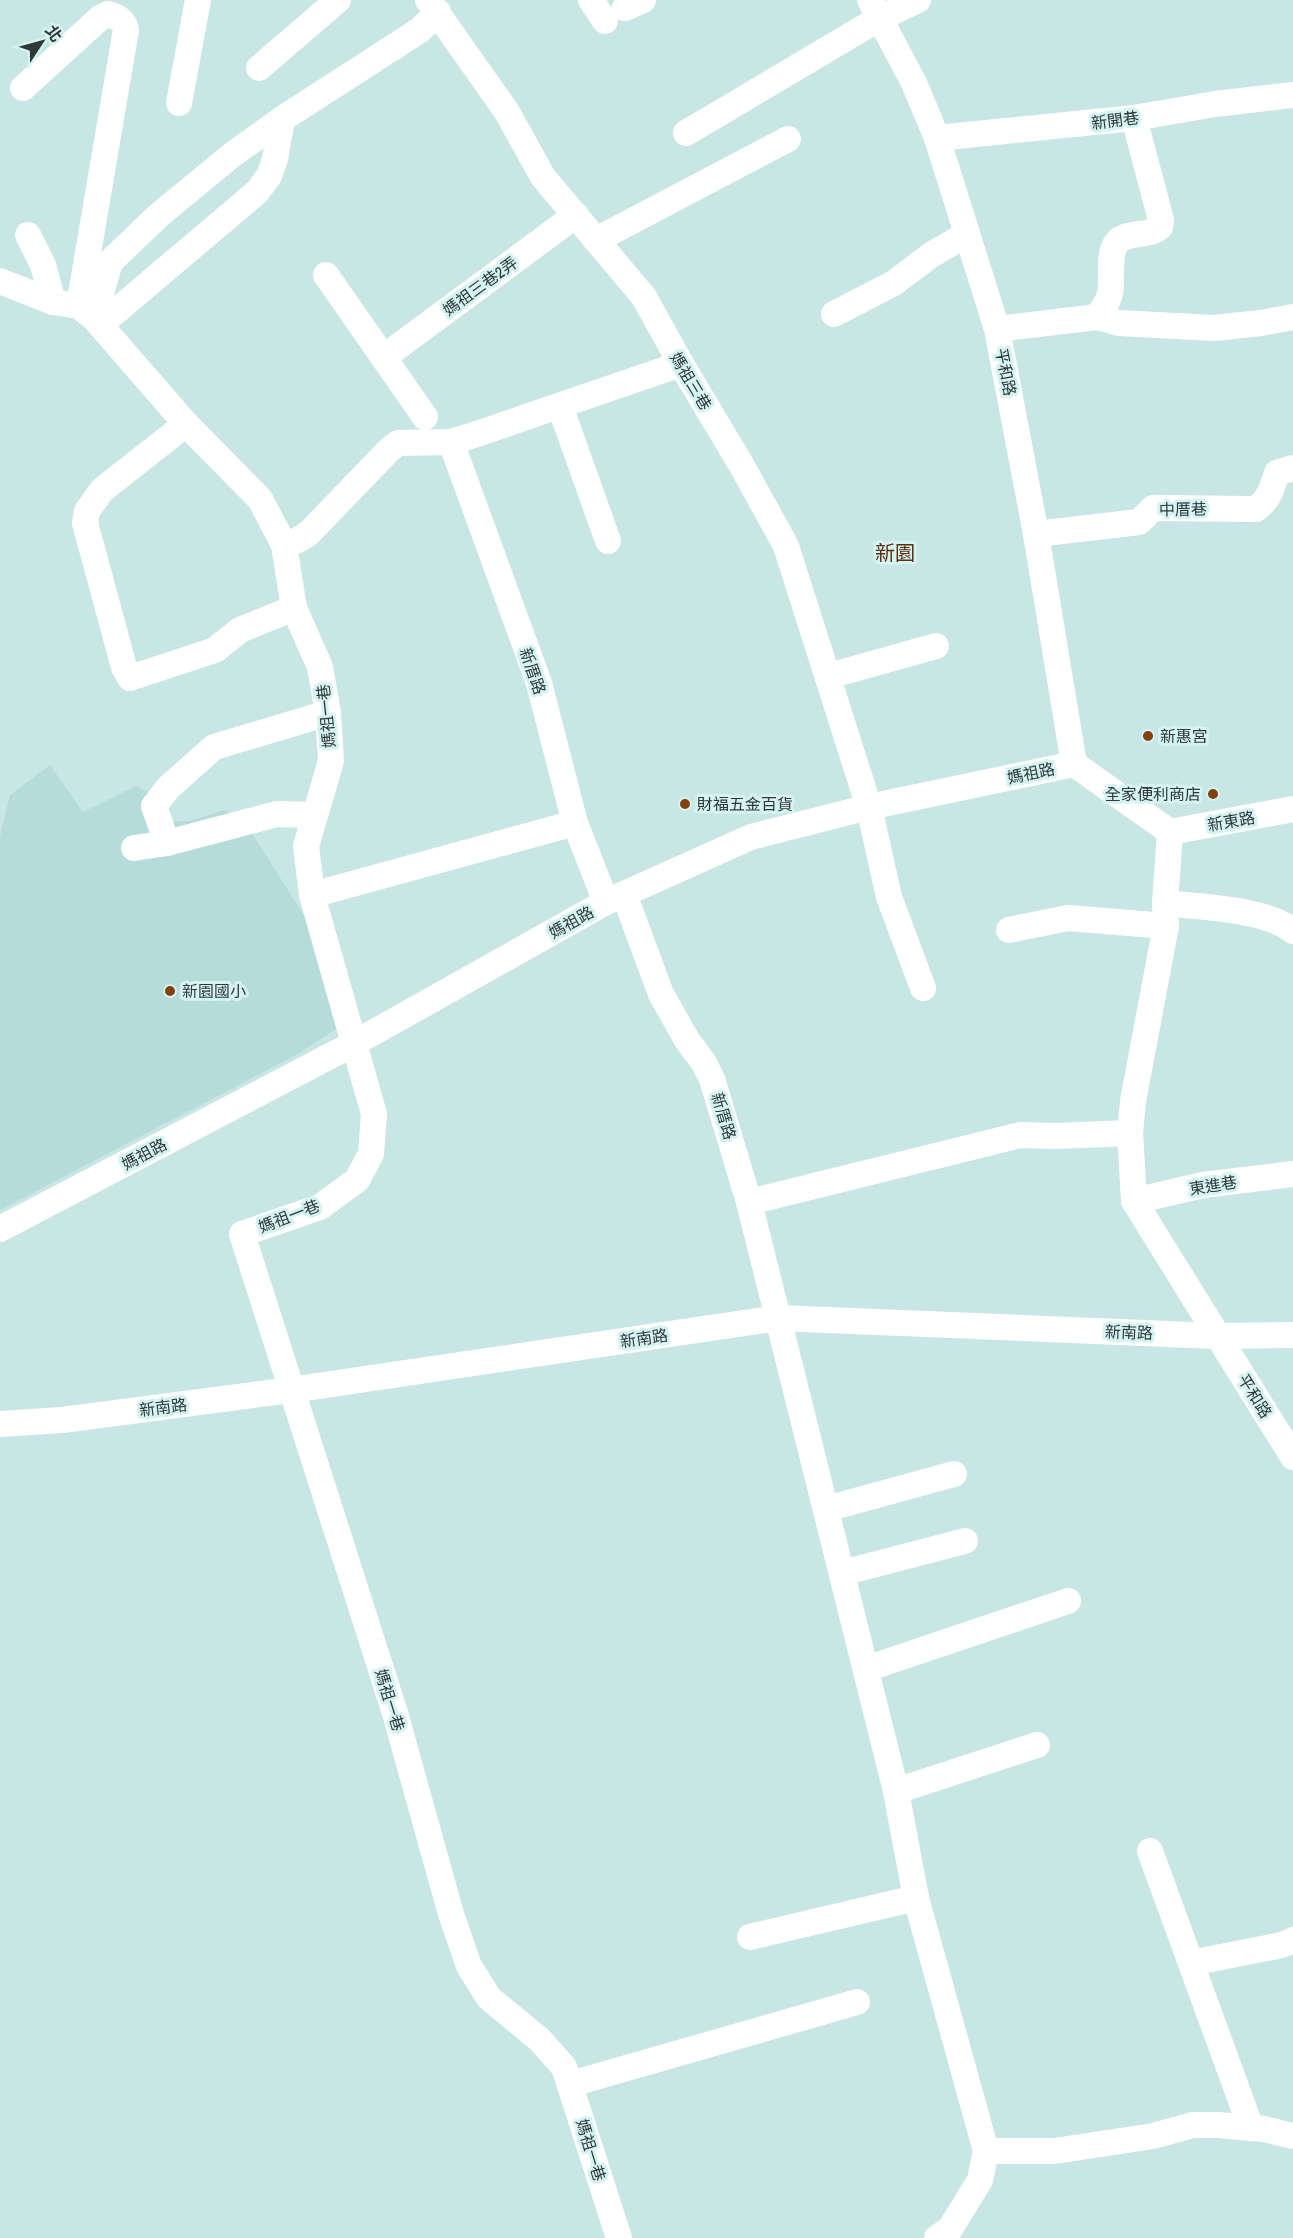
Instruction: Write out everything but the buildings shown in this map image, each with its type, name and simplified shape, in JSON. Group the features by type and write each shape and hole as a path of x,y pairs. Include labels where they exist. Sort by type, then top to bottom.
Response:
{"street":[{"path":"178,103 198,0"},
{"path":"259,68 338,0"},
{"path":"591,0 624,10"},
{"path":"686,133 875,9 918,0"},
{"path":"91,316 110,262 159,215 232,155 282,119 420,30 433,6"},
{"name":"媽祖三巷","path":"433,6 507,112 543,177 644,297 786,546 869,807 889,897 923,988"},
{"name":"平和路","path":"875,9 914,83 937,138 998,329 1036,534 1074,764"},
{"path":"23,88 100,18 108,14 118,17 125,24 91,316"},
{"name":"新開巷","path":"937,138 1134,118 1215,104 1293,95"},
{"path":"1097,317 1110,296 1113,251 1117,242 1123,238 1155,231 1160,226 1161,220 1134,118"},
{"path":"91,316 257,192 269,176 282,119"},
{"path":"596,240 788,139"},
{"name":"媽祖三巷2弄","path":"384,357 576,215"},
{"path":"834,314 894,283 931,255 967,234"},
{"path":"28,235 43,265 53,302"},
{"path":"326,275 425,417"},
{"path":"0,281 91,316"},
{"name":"媽祖一巷","path":"91,316 186,424 260,499 284,545 294,608 320,667 328,713 331,761 306,846 312,895 374,1114 370,1154 357,1180 320,1207 242,1234 395,1713 451,1914 469,1966 489,1998 540,2040 564,2067 619,2238"},
{"path":"998,329 1097,317 1119,322 1214,328 1293,317"},
{"path":"284,545 309,533 398,443 451,442 681,364"},
{"path":"560,406 608,541"},
{"path":"186,424 102,490 87,511 85,523 124,667 130,678 214,651 240,630 294,608"},
{"name":"新厝路","path":"451,442 539,684 575,823 662,994 712,1079 749,1202 896,1791 916,1898 986,2151"},
{"name":"中厝巷","path":"1036,534 1139,522 1153,508 1256,509 1264,503 1285,471"},
{"path":"829,676 936,646"},
{"path":"167,843 154,806 168,788 214,747 328,713"},
{"name":"媽祖路","path":"0,1228 353,1044 615,898 751,837 869,807 1074,764 1170,832"},
{"name":"新東路","path":"1170,832 1293,809"},
{"path":"134,848 167,843 277,814 315,815"},
{"path":"312,895 575,823"},
{"path":"1134,1201 1130,1133 1133,1101 1166,915 1170,832"},
{"path":"1009,930 1068,918 1239,912 1272,919 1293,931"},
{"path":"749,1202 1020,1135 1056,1137 1130,1133"},
{"name":"東進巷","path":"1134,1201 1203,1185 1293,1174"},
{"name":"平和路","path":"1134,1201 1293,1457"},
{"name":"新南路","path":"0,1424 62,1420 291,1390 778,1318 1216,1336 1293,1335"},
{"path":"826,1509 954,1474"},
{"path":"842,1573 965,1541"},
{"path":"866,1669 1068,1601"},
{"path":"896,1791 1037,1745"},
{"path":"1150,1851 1251,2128"},
{"path":"750,1937 916,1898"},
{"path":"1191,1963 1282,1945 1293,1940"},
{"path":"571,2084 858,2002"},
{"path":"937,2238 950,2229 980,2180 986,2151 1055,2151 1153,2136 1193,2125 1251,2128 1293,2136"}],"shaded area":[{"name":"新園國小","path":"50,765 83,812 136,786 153,794 168,822 190,821 224,810 244,821 312,928 354,1017 298,1054 0,1210 0,836 10,795"}],"place":[{"name":"新惠宮","path":"1148,736"},
{"name":"全家便利商店","path":"1213,794"},
{"name":"財福五金百貨","path":"685,804"},
{"name":"新園國小","path":"170,991"}],"district":[{"name":"新園","path":"895,552"}]}
